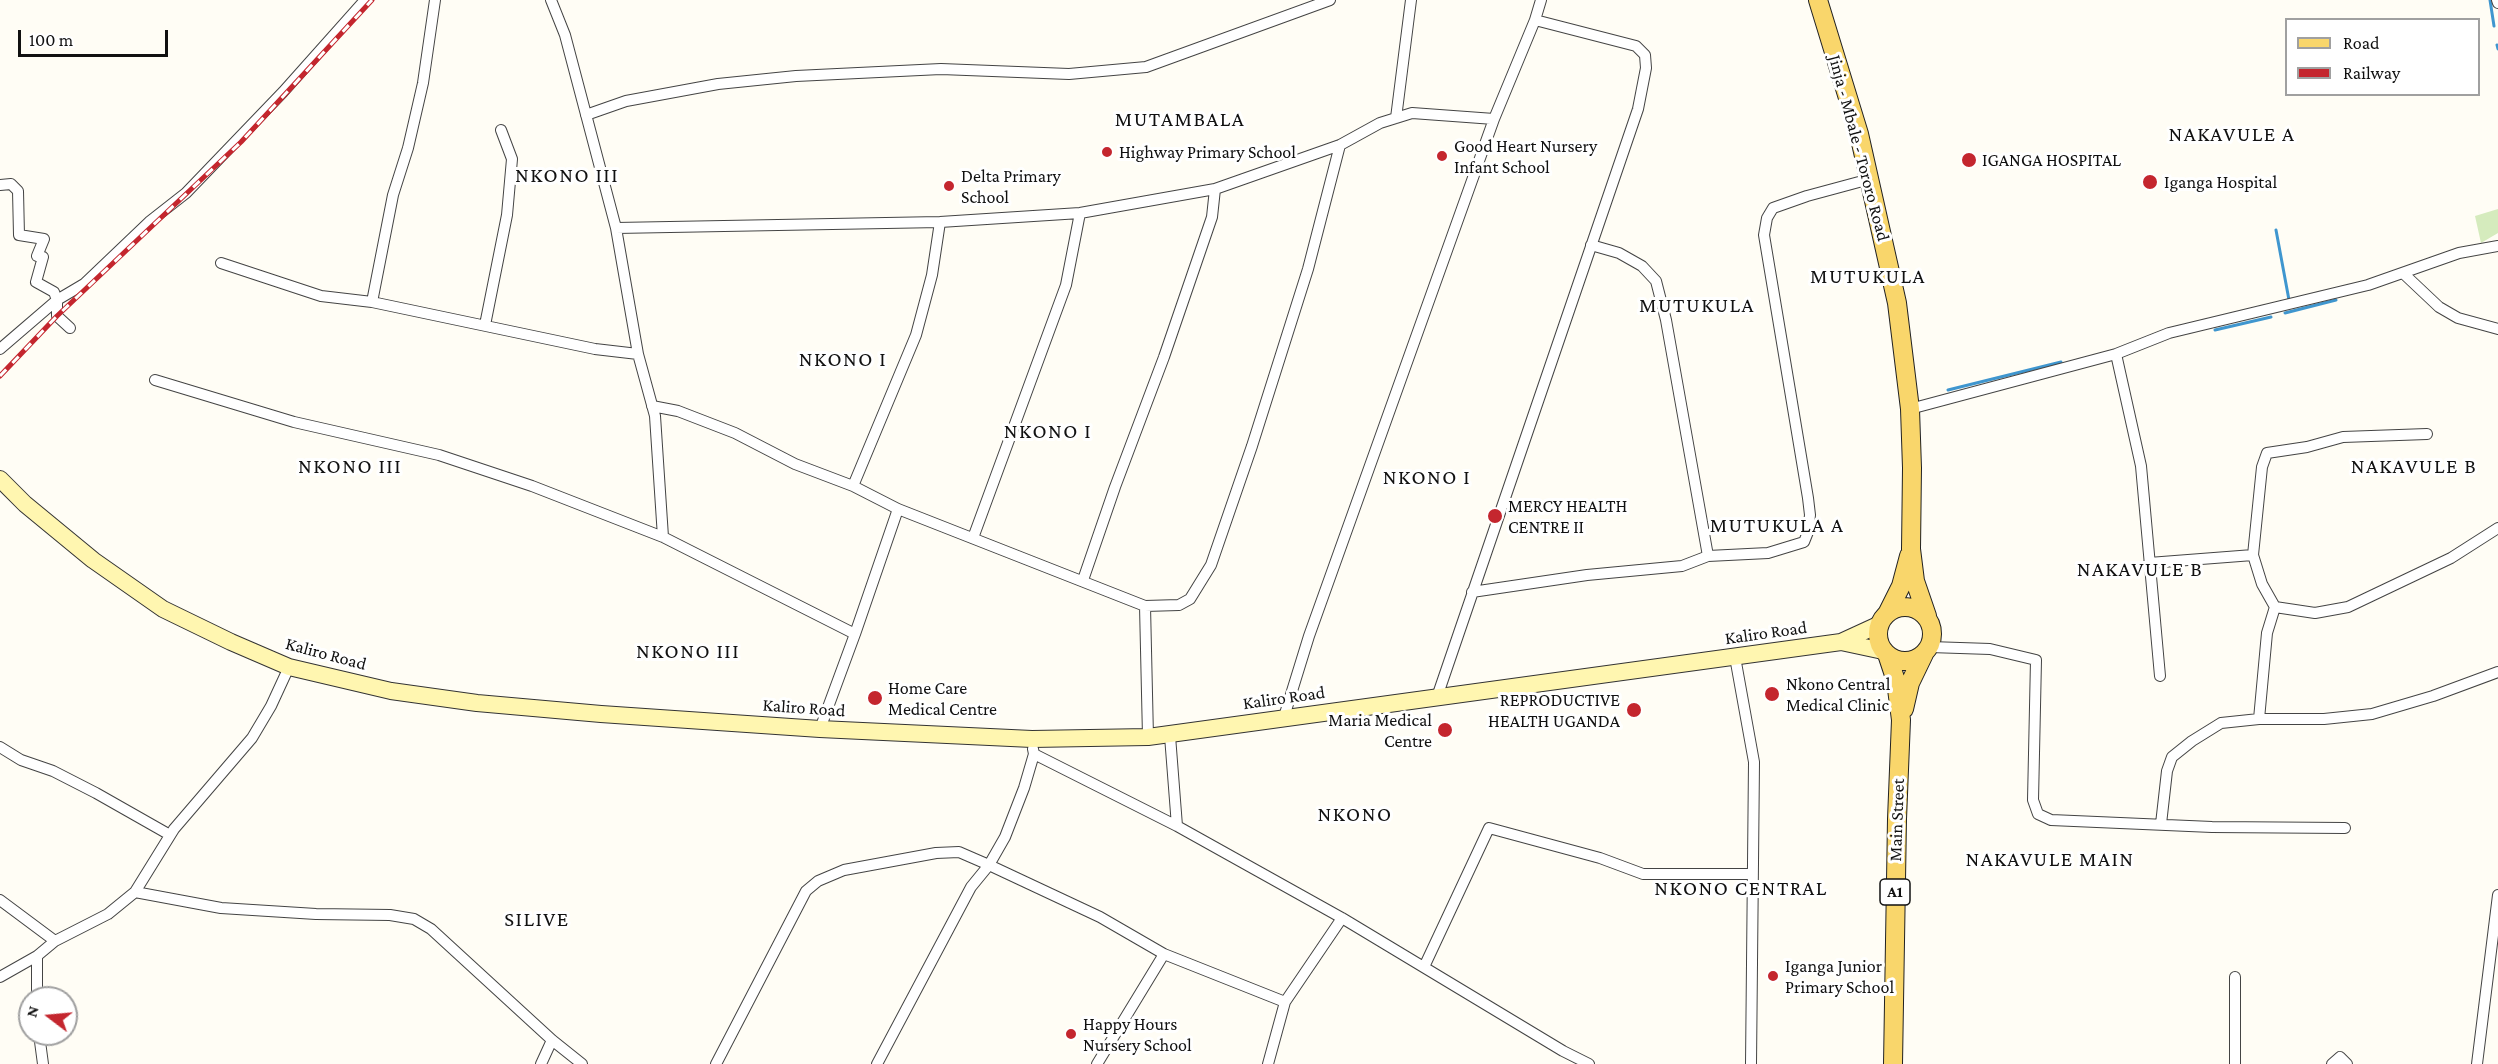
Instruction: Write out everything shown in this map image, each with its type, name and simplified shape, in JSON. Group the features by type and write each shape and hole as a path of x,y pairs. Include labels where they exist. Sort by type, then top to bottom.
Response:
{"main road":[{"name":"Jinja - Mbale - Tororo Road","path":"1818,0 1857,126 1897,303 1910,409 1911,549 1915,581 1927,616"},
{"name":"Kaliro Road","path":"0,479 24,504 93,560 163,609 289,667 391,691 477,703 1033,747 1170,736 1284,717 1841,642 1883,618"},
{"name":"Jinja - Mbale - Tororo Road","path":"1883,618 1901,586 1911,549"},
{"path":"1883,618 1910,609 1927,616"},
{"name":"A1","path":"1901,720 1910,683 1927,650 1933,631 1927,616"},
{"name":"A1","path":"1883,618 1879,640 1896,681 1901,720"},
{"name":"Kaliro Road","path":"1841,642 1885,654"},
{"path":"1885,654 1907,660 1927,650"},
{"name":"Main Street","path":"1893,1064 1901,720"}],"street":[{"path":"0,350 57,300 84,284 149,222 186,193 283,92 365,0"},
{"path":"372,302 393,195 408,148 423,83 435,0"},
{"path":"551,0 565,35 616,228 638,354 652,406 663,537"},
{"path":"586,115 626,100 718,84 796,76 941,69 1069,74 1146,67 1330,0"},
{"path":"1396,118 1411,0"},
{"path":"1284,717 1309,636 1494,120 1541,0"},
{"path":"1437,697 1638,109 1646,68 1645,55 1636,46 1535,20"},
{"path":"616,228 940,222 1080,213 1215,189 1340,145 1380,123 1412,113 1494,120"},
{"path":"485,325 507,215 512,159 501,130"},
{"path":"652,406 678,411 735,433 795,464 853,486 898,509 1145,606 1179,605 1190,599 1211,565 1252,446 1308,269 1340,145"},
{"path":"1472,592 1587,575 1682,566 1708,556 1768,552 1804,542 1810,515 1809,498 1764,235 1767,218 1773,208 1870,179"},
{"path":"0,185 11,184 18,190 19,235 44,239 37,256 43,258 36,282 54,292 57,300 57,315 70,328"},
{"path":"1083,580 1114,487 1164,357 1212,217 1215,189"},
{"path":"973,538 1066,285 1080,213"},
{"path":"853,486 916,335 932,275 940,222"},
{"path":"1591,245 1619,253 1642,266 1656,280 1666,320 1708,556"},
{"path":"1910,409 2116,354 2169,333 2283,307 2404,273 2459,253 2498,246"},
{"path":"221,263 321,296 372,302 595,349 638,354"},
{"path":"2404,273 2439,307 2458,318 2498,329"},
{"path":"2116,354 2141,466 2160,676"},
{"path":"155,380 294,422 439,455 532,486 663,537 855,634"},
{"path":"2259,719 2267,633 2275,607 2262,584 2253,555 2262,467 2267,453 2307,447 2343,437 2427,434"},
{"path":"820,729 898,509"},
{"path":"2275,607 2315,613 2348,607 2451,558 2498,528"},
{"path":"2149,563 2253,555"},
{"path":"1145,606 1148,737"},
{"path":"1927,650 1990,649 2036,660 2033,800 2038,814 2051,820 2345,828"},
{"path":"1735,657 1754,762 1751,1064"},
{"path":"0,977 37,956 55,941 108,914 135,892 170,835 252,738 272,706 289,667"},
{"path":"2161,824 2167,771 2172,757 2221,723 2259,719 2324,719 2372,714 2433,696 2498,672"},
{"path":"1170,736 1177,826"},
{"path":"0,747 21,759 53,771 170,835"},
{"path":"877,1064 971,887 989,865 1016,812 1033,747 1342,918 1563,1051 1589,1064"},
{"path":"1425,968 1489,828 1600,858 1643,874 1752,874"},
{"path":"716,1064 806,891 818,881 844,870 936,853 959,852 1100,917 1164,954 1285,1002"},
{"path":"135,892 221,908 316,914 390,915 414,919 431,929 552,1040 582,1064"},
{"path":"2477,1064 2498,895"},
{"path":"0,900 55,941"},
{"path":"1270,1063 1285,1002 1342,918"},
{"path":"1097,1064 1164,954"},
{"path":"37,956 37,986"},
{"path":"2235,977 2235,1064"},
{"path":"541,1064 552,1040"},
{"path":"41,1046 43,1064"},
{"path":"2332,1064 2340,1057 2348,1064"}],"green space":[{"path":"2498,209 2498,233 2481,243 2475,216"}],"waterway":[{"path":"2490,0 2494,26"},
{"path":"2497,45 2498,49"},
{"path":"2276,230 2289,300"},
{"path":"2285,313 2336,300"},
{"path":"2215,330 2271,317"},
{"path":"1948,390 2061,362"}],"railway":[{"path":"0,376 57,316 241,142 372,0"}],"place":[{"name":"Highway Primary School","path":"1107,152"},
{"name":"Good Heart Nursery Infant School","path":"1442,156"},
{"name":"IGANGA HOSPITAL","path":"1969,160"},
{"name":"Iganga Hospital","path":"2150,182"},
{"name":"Delta Primary School","path":"949,186"},
{"name":"MERCY HEALTH CENTRE II","path":"1495,516"},
{"name":"Nkono Central Medical Clinic","path":"1772,694"},
{"name":"Home Care Medical Centre","path":"875,698"},
{"name":"REPRODUCTIVE HEALTH UGANDA","path":"1634,710"},
{"name":"Maria Medical Centre","path":"1445,730"},
{"name":"Iganga Junior Primary School","path":"1773,976"},
{"name":"Happy Hours Nursery School","path":"1071,1034"}],"district":[{"name":"MUTAMBALA","path":"1180,120"},
{"name":"NAKAVULE A","path":"2232,135"},
{"name":"NKONO III","path":"567,176"},
{"name":"MUTUKULA","path":"1868,277"},
{"name":"MUTUKULA","path":"1697,306"},
{"name":"NKONO I","path":"843,360"},
{"name":"NKONO I","path":"1048,432"},
{"name":"NKONO III","path":"350,467"},
{"name":"NAKAVULE B","path":"2414,467"},
{"name":"NKONO I","path":"1427,478"},
{"name":"MUTUKULA A","path":"1777,526"},
{"name":"NAKAVULE B","path":"2140,570"},
{"name":"NKONO III","path":"688,652"},
{"name":"NKONO","path":"1355,815"},
{"name":"NAKAVULE MAIN","path":"2050,860"},
{"name":"NKONO CENTRAL","path":"1741,889"},
{"name":"SILIVE","path":"537,920"}]}
